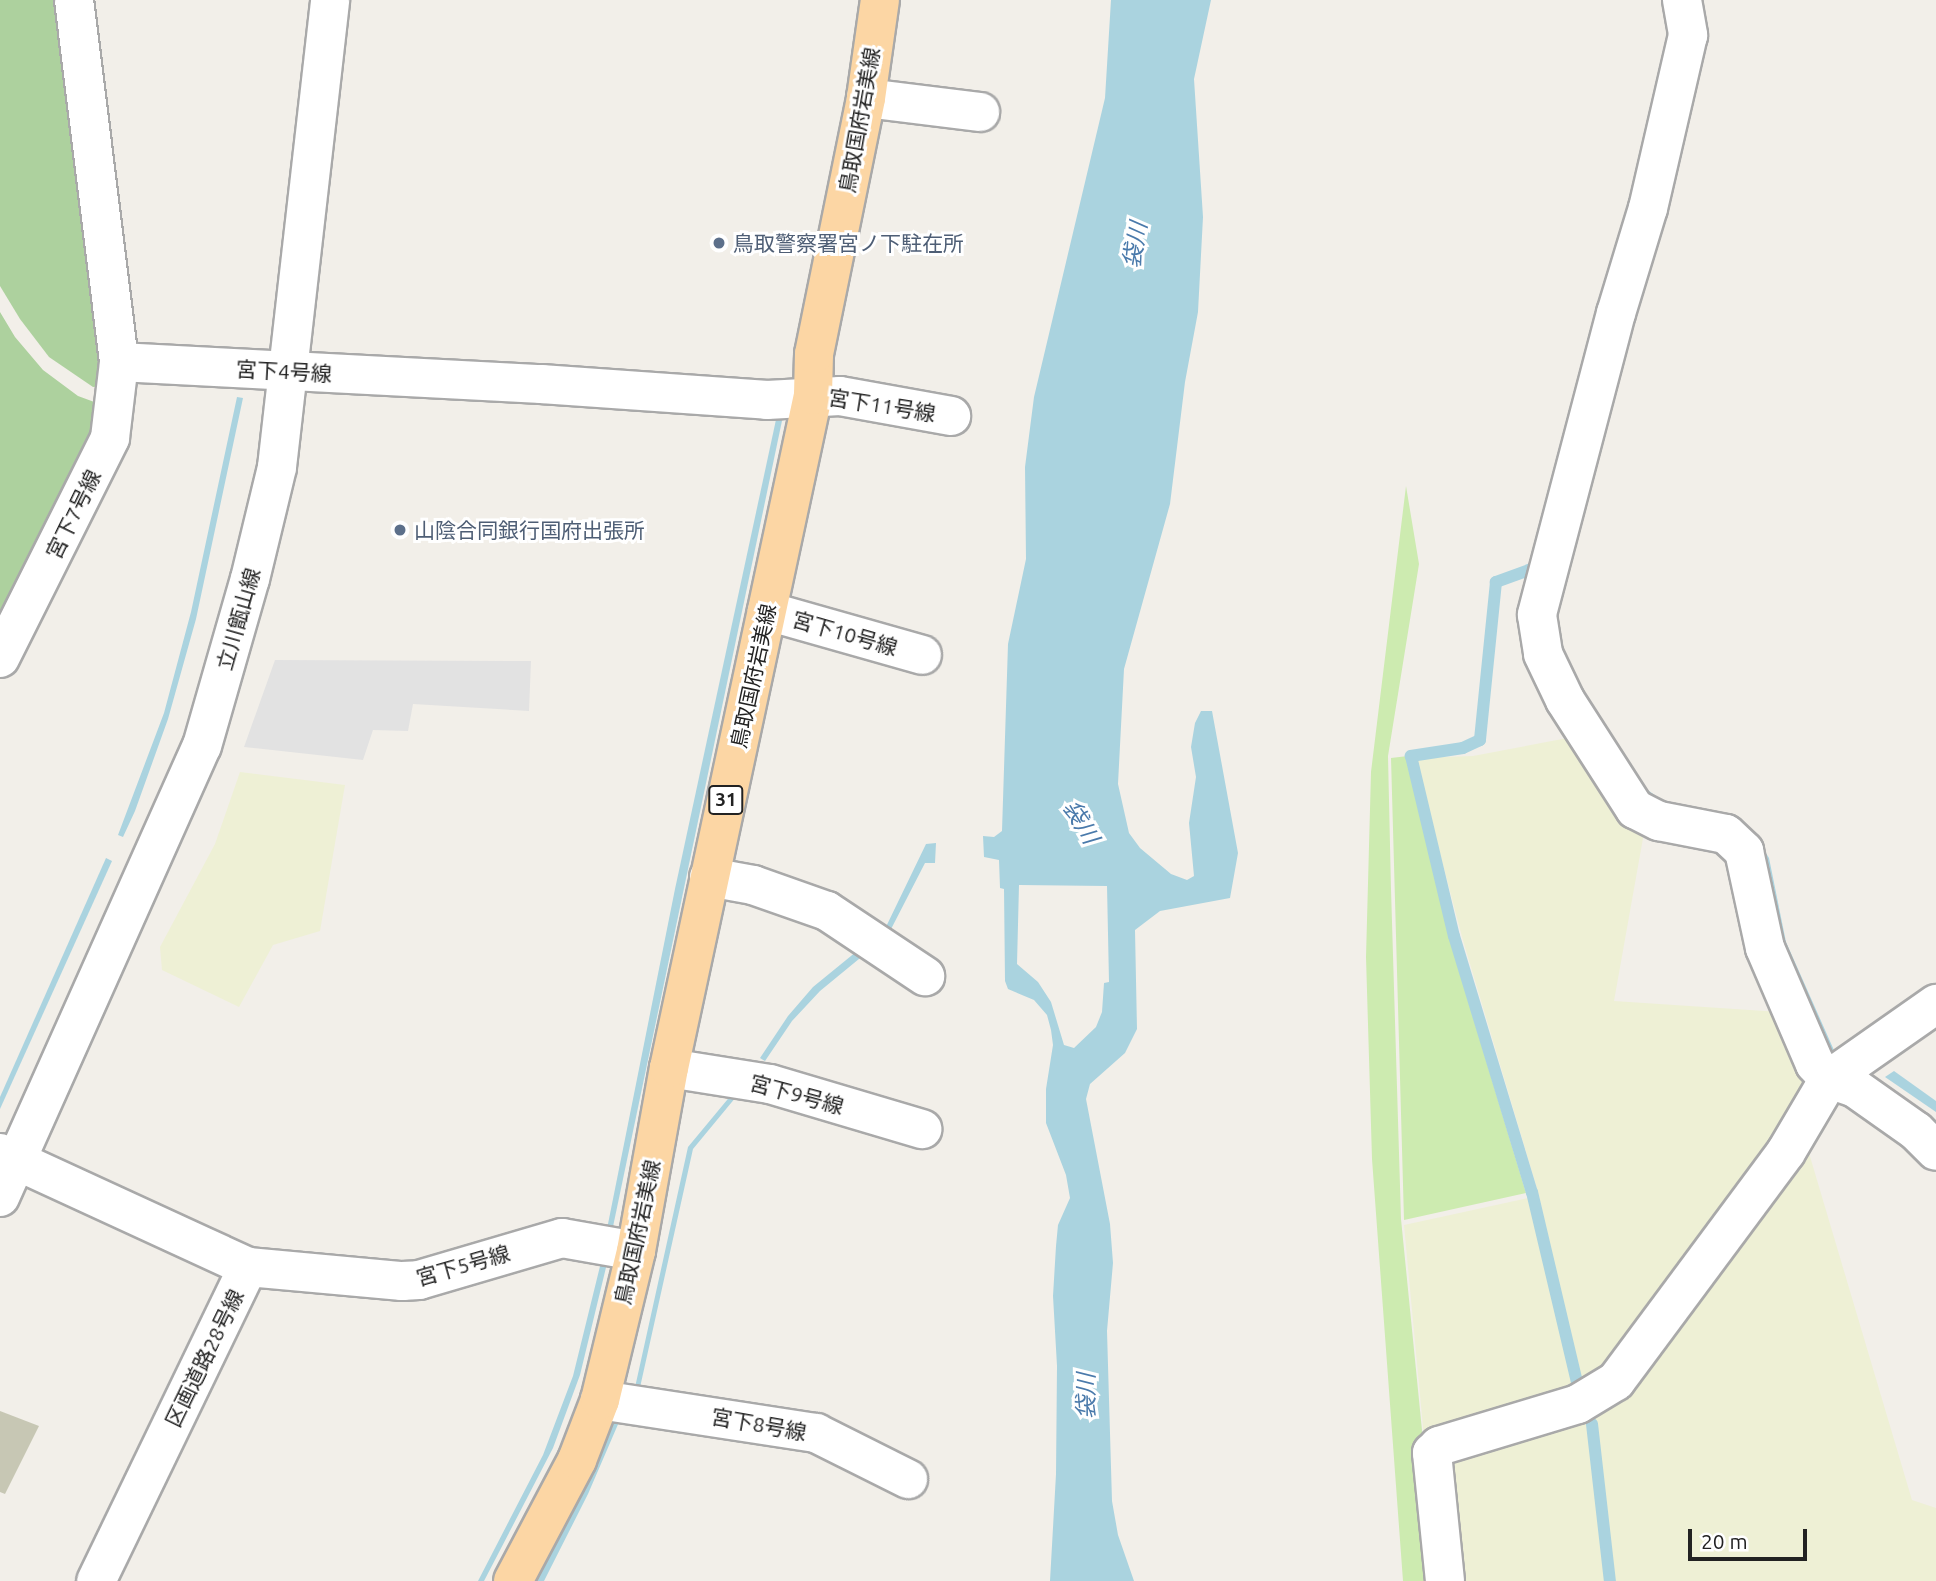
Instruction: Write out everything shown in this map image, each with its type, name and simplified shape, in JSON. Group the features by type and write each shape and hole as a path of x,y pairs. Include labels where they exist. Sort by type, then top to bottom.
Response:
{"main road":[{"name":"鳥取国府岩美線","path":"513,1581 577,1460 600,1400 636,1251 669,1068 813,395 814,354 866,98 880,0"}],"street":[{"path":"74,0 119,362"},
{"name":"立川甑山線","path":"0,1197 8,1157 202,746 250,579 277,467 330,0"},
{"path":"1682,0 1688,35 1648,208 1616,313 1537,615 1544,654 1565,700 1635,809 1659,821 1726,834 1744,851 1765,948 1815,1063 1829,1079 1855,1088 1916,1131 1936,1151"},
{"path":"866,98 980,112"},
{"name":"宮下4号線","path":"119,362 766,400 813,395"},
{"name":"宮下7号線","path":"0,658 110,438 119,362"},
{"name":"宮下11号線","path":"813,395 840,396 951,416"},
{"name":"宮下10号線","path":"767,611 922,655"},
{"path":"709,877 753,885 827,911 925,976"},
{"path":"1445,1581 1432,1453 1439,1446 1578,1404 1616,1381 1786,1152 1829,1079 1936,1004"},
{"name":"宮下9号線","path":"669,1068 770,1084 922,1129"},
{"name":"区画道路28号線","path":"8,1157 247,1267 96,1581"},
{"name":"宮下5号線","path":"247,1267 402,1281 419,1280 562,1238 636,1251"},
{"name":"宮下8号線","path":"600,1400 816,1433 908,1479"}],"shaded area":[{"path":"275,660 531,661 529,711 413,704 408,731 373,730 363,760 244,747"},
{"path":"1578,736 1645,827 1614,1001 1781,1012 1808,1070 1799,1107 1616,1363 1583,1391 1538,1192 1462,937 1415,758 1473,756"},
{"path":"240,772 345,785 320,931 273,945 239,1007 162,970 160,947 215,844"},
{"path":"1806,1143 1912,1500 1936,1508 1936,1581 1452,1581 1441,1454 1586,1413"},
{"path":"1528,1198 1578,1394 1425,1448 1404,1225"},
{"path":"0,1411 39,1426 5,1494 0,1492"}],"green space":[{"path":"0,0 53,0 104,386 93,387 49,357 20,319 0,286"},
{"path":"0,312 15,337 43,370 78,396 97,403 101,409 82,460 0,639"},
{"path":"1406,486 1419,564 1388,756 1391,889 1401,1219 1437,1581 1403,1581 1372,1159 1366,957 1371,772"},
{"path":"1408,756 1451,944 1526,1193 1404,1220 1391,758"}],"water":[{"name":"袋川","path":"1111,0 1211,0 1194,79 1203,217 1198,312 1185,382 1170,504 1124,669 1118,784 1129,833 1140,848 1171,874 1187,880 1194,876 1189,823 1196,777 1191,747 1195,723 1201,711 1212,711 1238,853 1230,898 1160,911 1135,930 1137,1029 1125,1053 1090,1084 1086,1099 1110,1224 1113,1263 1107,1331 1112,1501 1118,1535 1134,1581 1050,1581 1056,1474 1057,1366 1053,1296 1058,1225 1070,1198 1066,1175 1046,1123 1046,1089 1053,1045 1051,1030 1047,1015 1034,1000 1008,989 1005,981 1004,889 1000,888 999,860 984,857 983,836 994,837 1002,831 1008,644 1026,559 1025,467 1034,397 1105,98","holes":["1019,885 1107,886 1109,982 1104,983 1102,1012 1096,1027 1074,1048 1064,1045 1051,1002 1038,982 1017,964"]},
{"path":"237,397 243,398 196,619 168,719 123,837 118,835 164,713 191,612"},
{"path":"777,415 783,416 610,1241 605,1239 675,889"},
{"path":"1642,786 1666,803 1741,820 1756,837 1769,858 1786,942 1837,1057 1829,1062 1777,944 1762,867 1657,808"},
{"path":"936,843 935,863 925,863 888,935 883,933 926,844"},
{"path":"106,858 112,861 0,1109 0,1097"},
{"path":"862,947 865,954 820,991 792,1021 765,1061 760,1058 788,1016 813,987"},
{"path":"1894,1071 1936,1101 1936,1112 1885,1077"},
{"path":"732,1094 736,1097 693,1149 639,1392 634,1392 688,1147"},
{"path":"604,1250 610,1251 580,1375 553,1448 484,1581 478,1581 543,1455 573,1376"},
{"path":"614,1420 619,1422 588,1494 544,1581 536,1581 582,1492"}],"waterway":[{"path":"1537,567 1496,582 1480,740 1463,748 1411,756 1454,936 1532,1192 1578,1386"},
{"path":"1592,1424 1610,1581"}],"place":[{"name":"鳥取警察署宮ノ下駐在所","path":"719,243"},
{"name":"山陰合同銀行国府出張所","path":"400,530"}]}
